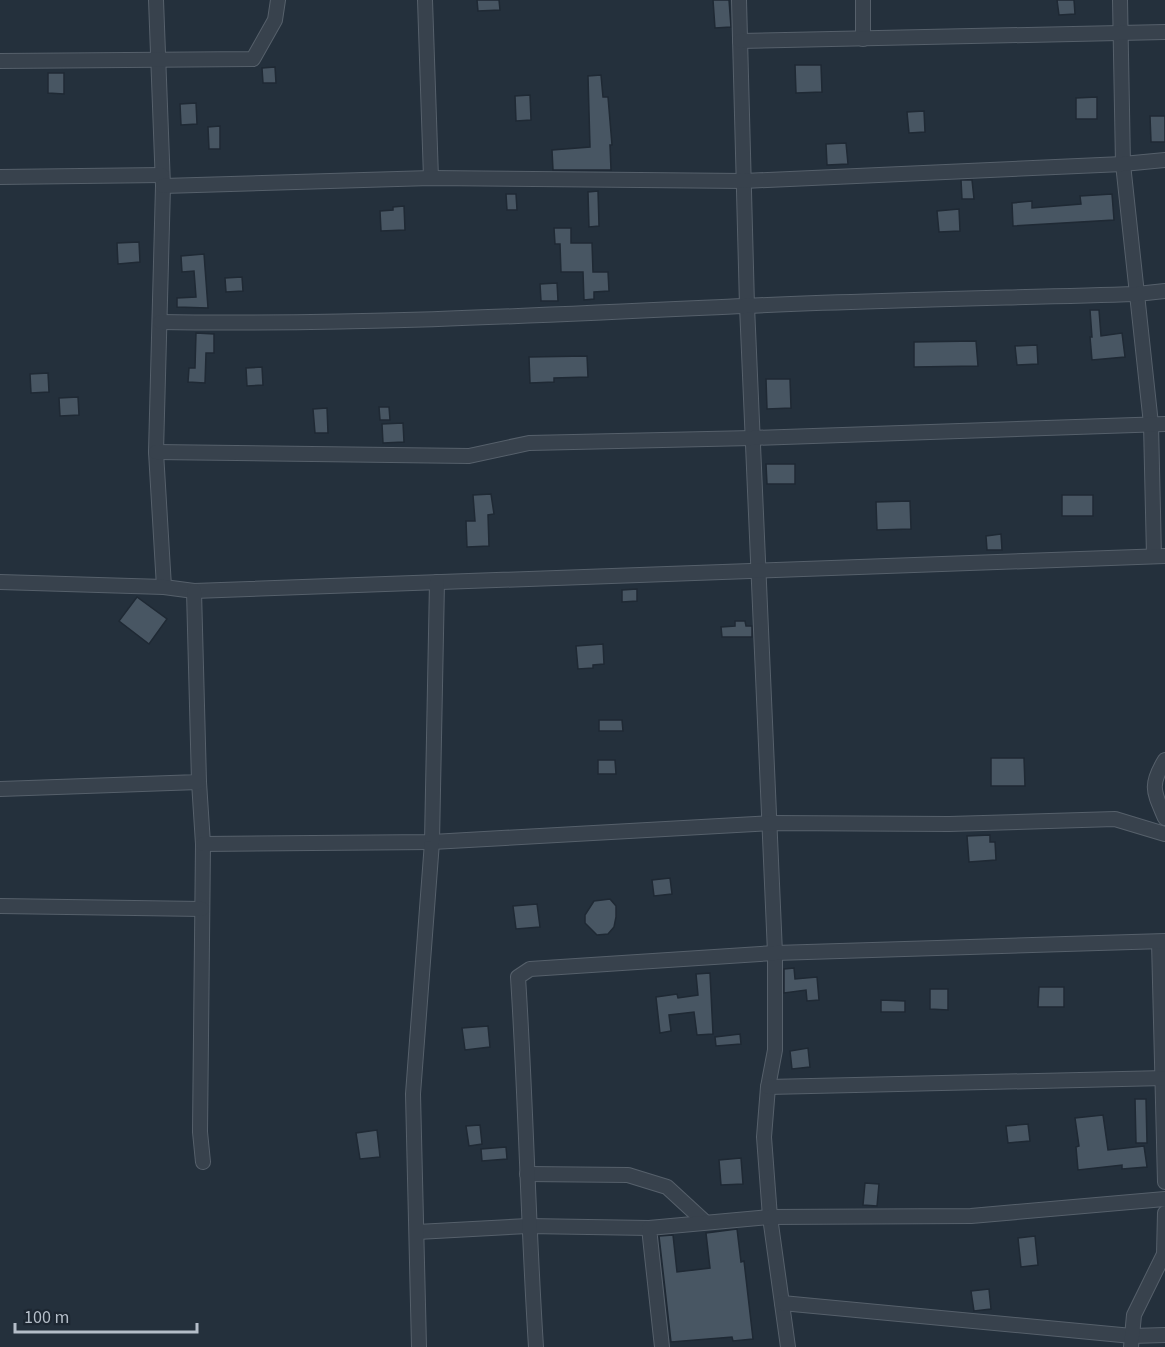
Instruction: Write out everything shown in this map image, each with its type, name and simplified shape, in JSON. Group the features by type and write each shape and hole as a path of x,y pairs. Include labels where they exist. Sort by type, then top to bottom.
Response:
{"street":[{"path":"156,0 162,181 156,452 164,587"},
{"path":"0,61 253,59 275,20 278,0"},
{"path":"425,0 431,178"},
{"path":"739,0 747,306 775,953 775,1050 768,1086 764,1137 770,1218 788,1347"},
{"path":"863,0 863,39"},
{"path":"0,582 164,587 194,591 1160,556 1158,424 1137,294 1123,164 1120,0"},
{"path":"740,41 1165,32"},
{"path":"0,177 162,181 431,178 744,181 1123,164 1165,160"},
{"path":"160,322 249,323 605,313 747,306 1137,294 1165,291"},
{"path":"156,452 469,456 529,443 1158,424"},
{"path":"419,1347 413,1094 432,842 436,582"},
{"path":"194,591 203,844 200,1132 203,1162"},
{"path":"1163,766 1153,790 1165,818"},
{"path":"0,789 199,782"},
{"path":"203,844 432,842 771,823 937,824 1116,819 1165,834"},
{"path":"0,906 202,909"},
{"path":"536,1347 528,1226 525,1094 518,977 530,969 775,953 987,945 1162,942 1165,1182"},
{"path":"768,1086 1164,1078"},
{"path":"527,1174 628,1175 667,1187 705,1222"},
{"path":"417,1232 528,1226 649,1228 770,1218 971,1216 1165,1199"},
{"path":"1132,1342 1134,1315 1164,1254 1165,1213"},
{"path":"649,1228 662,1347"},
{"path":"782,1303 1132,1342 1165,1335"}],"building":[{"path":"477,0 499,0 500,10 478,11"},
{"path":"713,0 729,0 731,27 715,28"},
{"path":"1057,0 1074,0 1075,14 1059,15"},
{"path":"795,65 821,65 822,92 796,93"},
{"path":"275,67 276,83 263,83 262,68"},
{"path":"48,73 64,73 64,94 48,93"},
{"path":"601,75 603,97 608,97 612,145 610,145 611,170 553,170 552,150 590,147 588,76"},
{"path":"530,95 531,120 516,121 515,96"},
{"path":"1097,97 1097,119 1076,119 1076,98"},
{"path":"196,103 197,124 181,125 180,104"},
{"path":"924,111 925,132 909,133 907,112"},
{"path":"1150,116 1165,116 1165,142 1151,142"},
{"path":"220,126 220,149 209,149 208,127"},
{"path":"846,143 848,164 827,165 826,144"},
{"path":"961,180 972,180 974,199 962,199"},
{"path":"598,191 599,226 589,227 588,192"},
{"path":"506,194 516,194 517,210 507,210"},
{"path":"1112,194 1114,220 1013,226 1012,203 1032,201 1032,208 1081,204 1080,196"},
{"path":"404,206 405,230 381,231 380,211"},
{"path":"959,209 960,231 939,232 937,211"},
{"path":"554,228 571,228 571,243 592,243 593,272 608,272 609,291 594,292 594,299 584,300 583,272 561,272 560,244 555,244"},
{"path":"139,242 140,262 118,264 117,243"},
{"path":"204,254 208,308 177,307 177,298 196,297 194,271 182,272 181,256"},
{"path":"242,277 243,291 226,292 225,278"},
{"path":"557,283 558,301 541,301 540,284"},
{"path":"1090,310 1099,310 1101,336 1122,333 1125,357 1092,360"},
{"path":"196,333 214,334 214,353 206,353 205,383 188,382 189,368 195,368"},
{"path":"976,341 978,366 914,367 914,342"},
{"path":"1037,345 1038,364 1017,365 1015,346"},
{"path":"587,356 588,377 554,378 554,382 530,383 529,357"},
{"path":"262,367 263,385 247,386 246,368"},
{"path":"48,373 49,392 31,393 30,374"},
{"path":"766,379 790,379 791,408 767,409"},
{"path":"78,397 79,415 60,416 59,398"},
{"path":"379,407 389,407 390,420 380,420"},
{"path":"327,408 328,433 315,433 313,409"},
{"path":"403,423 404,442 383,443 382,424"},
{"path":"766,464 795,464 795,484 767,484"},
{"path":"491,494 494,514 488,515 489,546 467,547 466,521 475,521 473,495"},
{"path":"1062,495 1093,495 1093,516 1062,516"},
{"path":"910,501 911,529 877,530 876,502"},
{"path":"1001,534 1002,550 987,550 986,536"},
{"path":"637,589 637,601 622,602 622,590"},
{"path":"137,597 167,619 149,644 119,621"},
{"path":"735,621 745,621 746,626 752,626 752,637 722,637 721,627 735,626"},
{"path":"603,644 604,664 593,665 593,668 578,669 576,646"},
{"path":"599,720 622,720 623,731 599,731"},
{"path":"991,758 1024,758 1025,786 991,786"},
{"path":"598,760 615,760 616,774 598,774"},
{"path":"990,835 990,842 995,842 996,860 969,862 967,836"},
{"path":"670,878 672,894 654,896 652,880"},
{"path":"610,899 616,906 614,927 608,934 597,935 585,923 585,915 594,901"},
{"path":"537,904 540,927 516,929 513,906"},
{"path":"794,968 795,979 817,977 819,1000 807,1001 806,990 784,993 784,969"},
{"path":"710,973 713,1034 697,1035 694,1012 669,1015 671,1031 660,1033 656,997 677,994 678,998 698,995 696,974"},
{"path":"1039,987 1064,987 1064,1007 1038,1007"},
{"path":"930,989 948,989 948,1010 930,1009"},
{"path":"881,1000 905,1001 905,1012 881,1012"},
{"path":"488,1026 490,1047 465,1050 462,1028"},
{"path":"740,1034 741,1044 716,1046 715,1037"},
{"path":"808,1048 810,1067 792,1069 790,1051"},
{"path":"1135,1099 1146,1099 1147,1143 1136,1143"},
{"path":"1103,1115 1108,1150 1144,1146 1147,1167 1122,1169 1122,1165 1078,1170 1076,1147 1079,1146 1075,1118"},
{"path":"1028,1124 1030,1141 1008,1143 1006,1126"},
{"path":"480,1125 482,1144 469,1146 466,1126"},
{"path":"377,1130 380,1157 360,1159 356,1133"},
{"path":"506,1147 507,1159 482,1161 481,1149"},
{"path":"741,1158 743,1184 721,1185 719,1160"},
{"path":"865,1183 879,1184 877,1206 863,1205"},
{"path":"737,1229 741,1262 744,1261 753,1339 733,1341 732,1337 671,1342 659,1236 673,1235 677,1272 710,1268 706,1233"},
{"path":"1035,1236 1038,1265 1021,1267 1018,1238"},
{"path":"989,1289 991,1309 974,1311 971,1291"}]}
